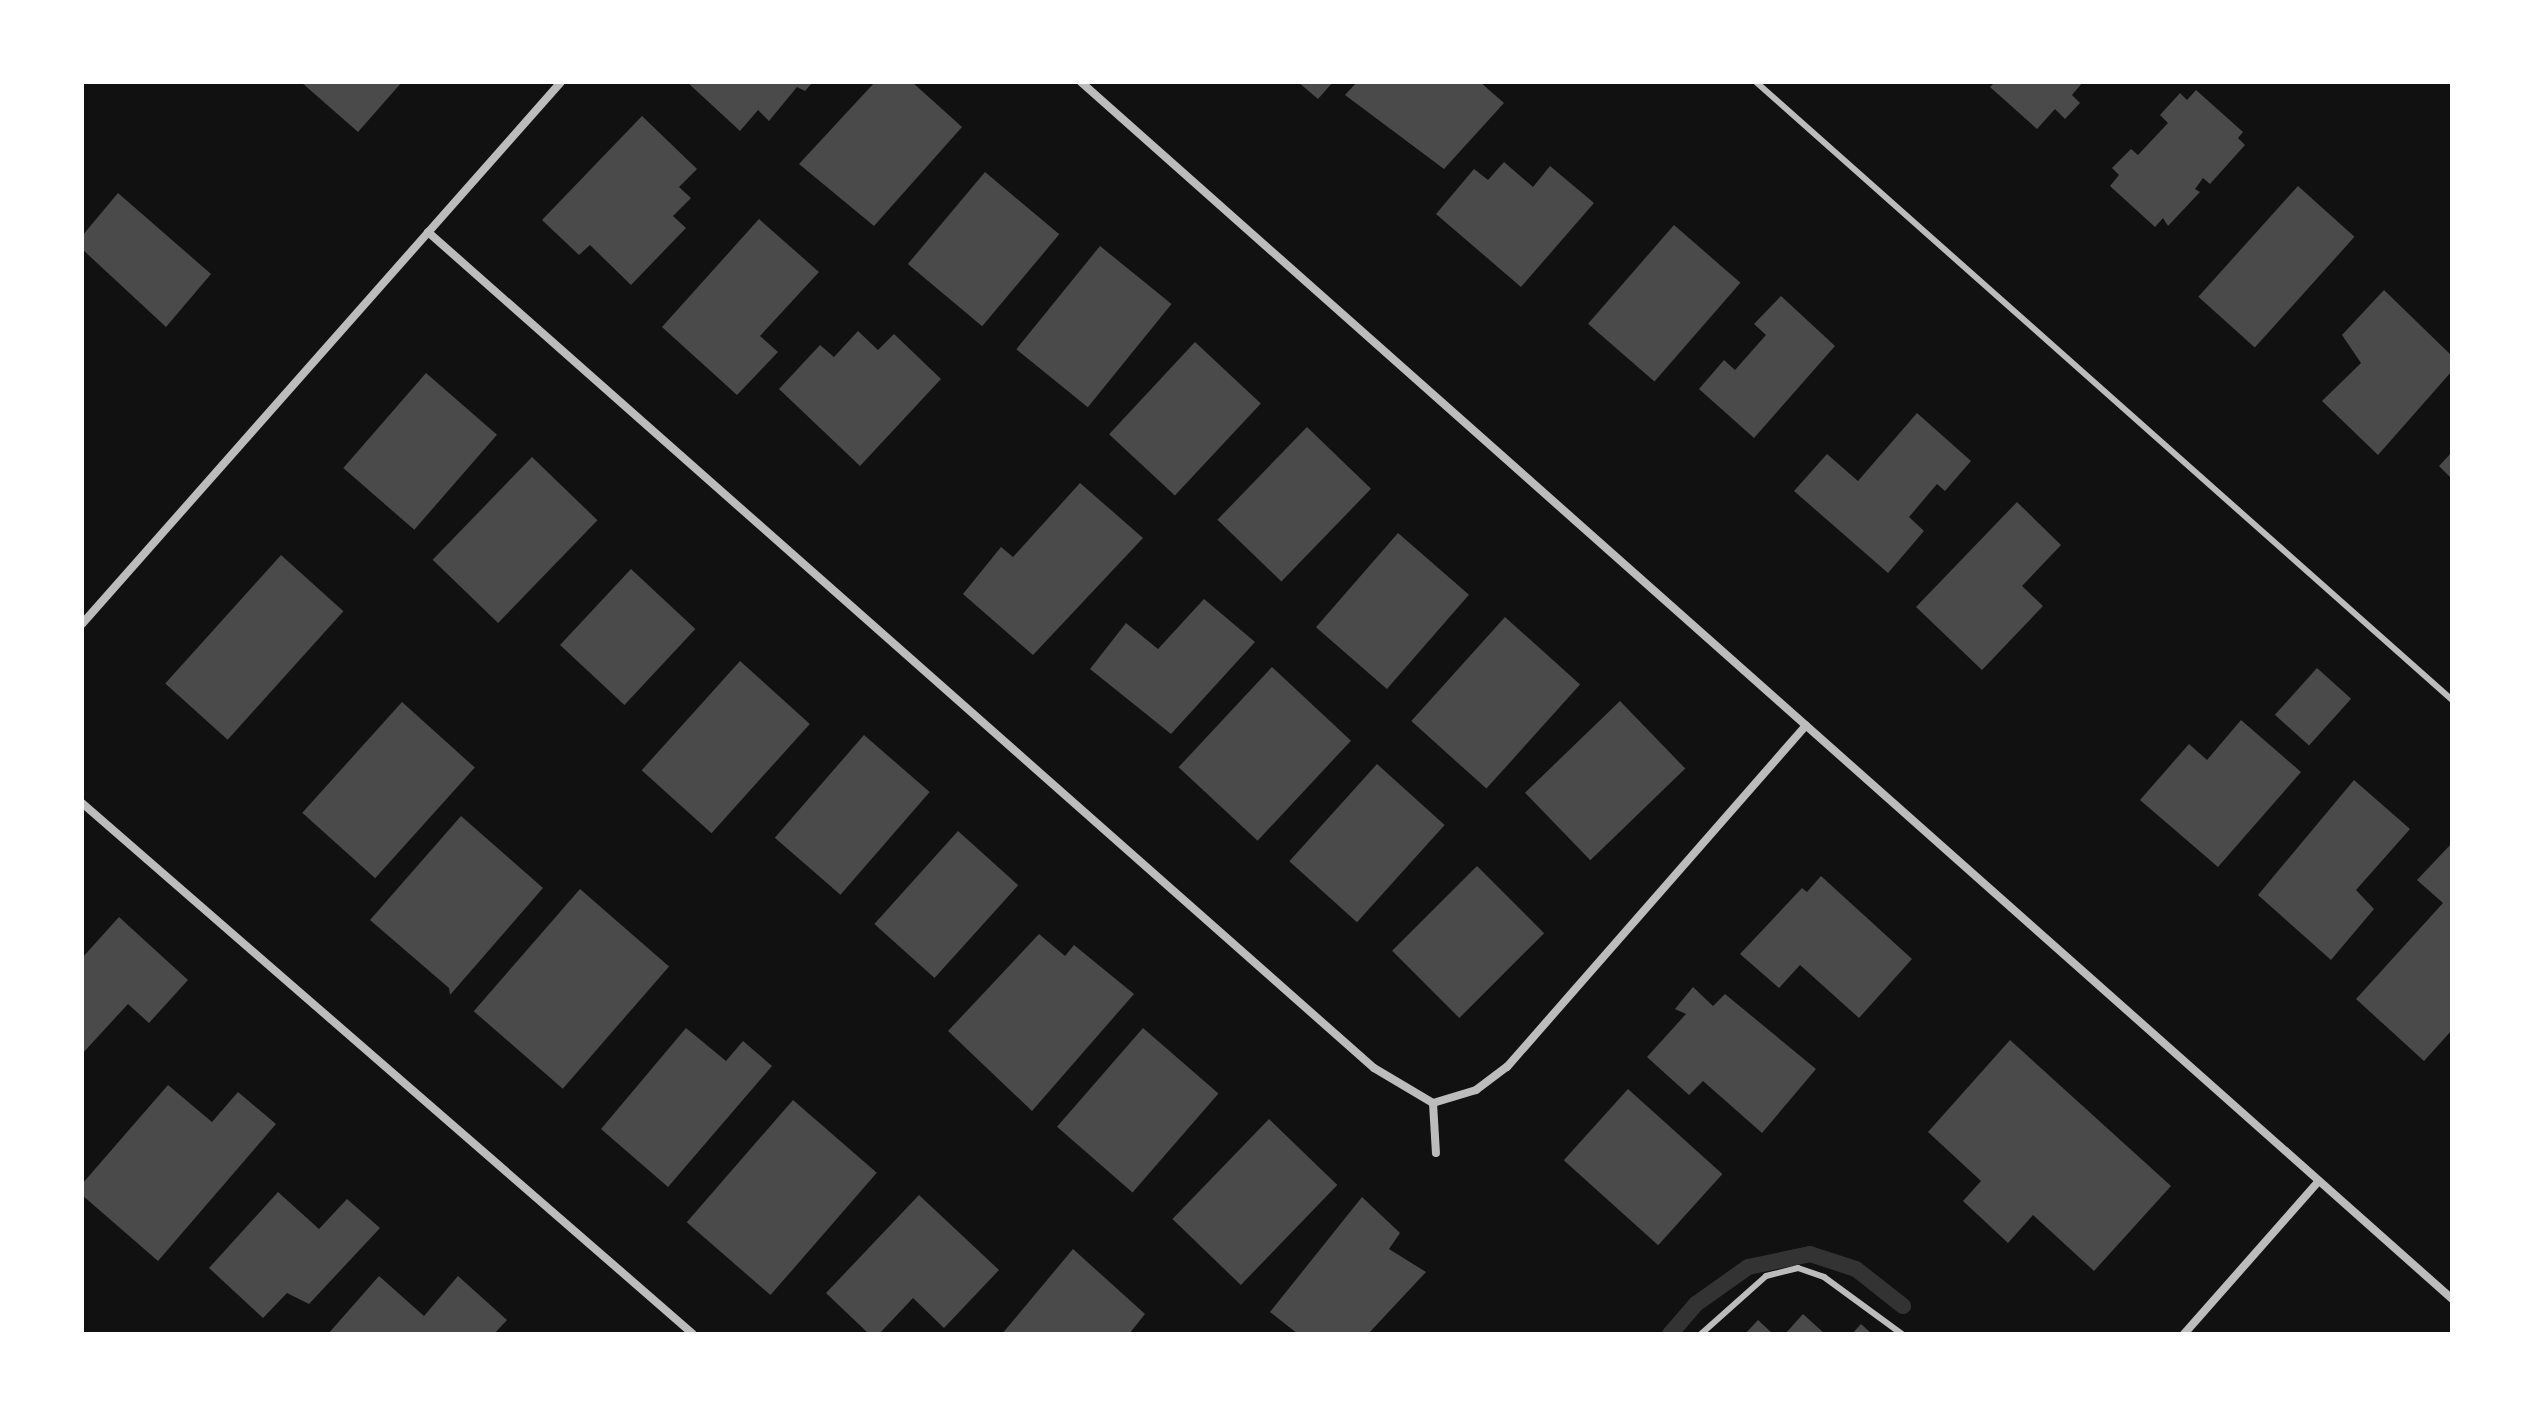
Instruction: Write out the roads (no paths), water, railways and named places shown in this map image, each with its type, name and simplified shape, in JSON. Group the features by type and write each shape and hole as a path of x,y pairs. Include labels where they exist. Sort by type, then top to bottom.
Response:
{"street":[{"path":"82,624 561,82"},
{"path":"1081,82 2452,1299"},
{"path":"428,232 1374,1068 1433,1103 1476,1090 1507,1067 1806,725"},
{"path":"82,803 693,1334"},
{"path":"1433,1103 1436,1153"},
{"path":"2184,1334 2319,1181"}],"lane":[{"path":"1756,82 2452,700"},
{"path":"1701,1334 1766,1276 1798,1268 1824,1277 1902,1334"}],"waterway":[{"path":"1670,1334 1696,1304 1748,1267 1810,1254 1856,1269 1903,1306"}]}
